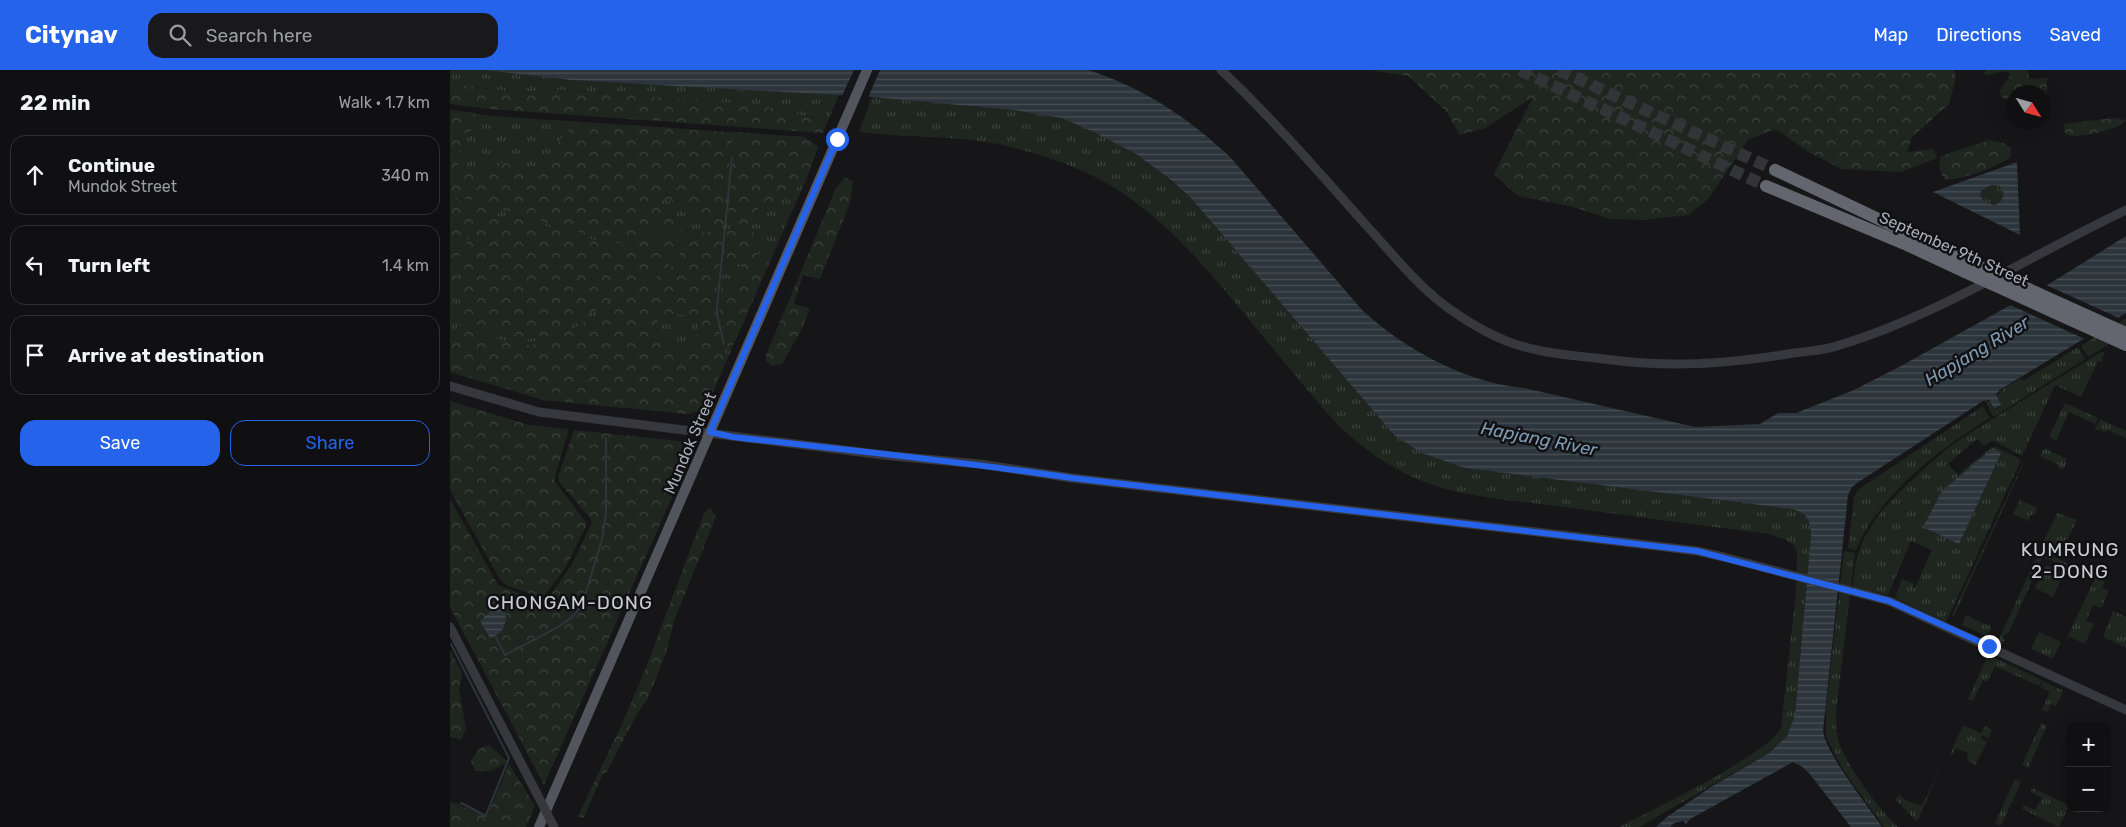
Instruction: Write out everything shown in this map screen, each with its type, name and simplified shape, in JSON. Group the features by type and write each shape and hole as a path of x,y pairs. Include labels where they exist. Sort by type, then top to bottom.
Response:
{"highway":[{"name":"September 9th Street","path":"1775,170 2126,345"},
{"name":"September 9th Street","path":"1766,186 1907,245 1967,267 2126,334"}],"main road":[{"name":"Mundok Street","path":"539,827 867,70"}],"street":[{"path":"1221,70 1275,124 1408,271 1435,298 1451,310 1492,334 1520,346 1552,352 1632,363 1675,365 1728,362 1838,346 1943,303 2050,250 2074,234 2126,210"},
{"path":"450,386 539,412 892,456 980,464 1072,478 1697,551 1898,604 2126,710"},
{"path":"450,628 554,827"}],"green space":[{"path":"450,70 484,70 571,80 839,95 827,123 823,120 767,107 722,102 565,90 513,92 450,84"},
{"path":"1370,70 1954,70 1956,77 1949,104 1912,137 1907,152 1934,149 1937,158 1901,172 1842,169 1810,153 1780,132 1772,130 1748,140 1709,198 1689,215 1641,220 1611,219 1570,206 1518,196 1494,174 1533,97 1485,128 1460,135 1446,111 1408,76"},
{"path":"1986,70 2028,70 2029,79 2047,78 2047,85 2006,85 2006,100 2001,97 2000,90 2011,74 2004,71 1984,74"},
{"path":"450,84 513,92 565,90 722,102 767,107 823,120 827,123 823,133 489,109 450,104"},
{"path":"872,97 1021,110 1052,115 1080,124 1131,151 1191,198 1394,435 1465,468 1793,509 1805,515 1809,522 1811,536 1795,715 1787,736 1768,753 1639,827 1619,827 1733,767 1772,739 1781,728 1796,592 1797,553 1795,546 1786,540 1769,534 1471,495 1436,486 1409,475 1375,456 1336,423 1226,291 1194,256 1161,223 1124,194 1079,169 1031,152 998,144 964,139 859,132"},
{"path":"450,110 492,116 804,137 818,146 807,177 709,401 701,410 688,414 544,400 450,372"},
{"path":"450,110 474,113 473,130 461,135 458,167 494,174 498,171 499,164 505,161 510,165 513,172 522,172 527,177 537,174 548,167 560,140 576,122 733,133 723,226 701,229 699,209 680,202 659,201 659,207 681,222 683,231 659,230 622,243 616,243 450,194"},
{"path":"2113,118 2126,120 2117,126 2093,134 2073,136 2065,133 2064,124"},
{"path":"736,132 804,137 818,146 805,183 791,190 768,207 759,207 753,223 727,225"},
{"path":"1989,140 2004,143 2011,148 2010,158 1979,172 1945,180 1940,168 1941,156"},
{"path":"845,177 853,181 850,203 820,279 803,275 794,304 810,308 802,329 782,364 772,366 766,361 766,355 835,190"},
{"path":"1991,185 2000,186 2004,194 2001,201 1995,205 1986,203 1980,196 1981,191"},
{"path":"450,198 501,213 476,223 467,231 464,237 461,244 453,314 450,316"},
{"path":"506,216 616,246 655,236 668,236 674,239 676,243 676,253 668,266 568,327 546,337 514,338 464,323 458,318 466,245 469,238 476,228 486,221"},
{"path":"749,229 757,236 757,241 765,244 752,261 752,268 765,273 729,352 719,314 722,282 734,283 743,270 737,263 724,264 727,231"},
{"path":"723,230 715,315 727,357 709,401 701,410 688,414 544,400 450,372 450,354 457,326 520,344 541,343 599,314 670,268 677,261 680,253 680,246 676,236","holes":["670,314 688,315 697,322 697,335 688,351 679,354 657,341 653,331 658,321"]},
{"path":"2126,318 2126,334 2088,357 2081,346"},
{"path":"2078,347 2085,359 1993,417 1986,401 1989,402 1994,410 2001,406 1997,396 2003,389 2021,378 2023,381"},
{"path":"2101,352 2104,353 2102,362 2098,361 2081,397 2055,385 2022,456 1996,442 1991,441 1984,446 1977,439 1948,464 1959,476 1959,474 1992,447 1997,447 2021,460 1946,622 1895,598 1902,579 1914,584 1913,587 1915,588 1932,550 1911,541 1888,595 1853,588 1854,571 1858,555 1870,528 1889,503 1912,480 1959,440"},
{"path":"450,401 529,425 569,429 554,480 587,524 566,567 544,596 540,597 506,585 499,578 450,490"},
{"path":"2065,403 2098,418 2095,424 2069,412 2056,441 2049,436"},
{"path":"1983,406 1990,418 1952,443 1912,475 1879,511 1856,550 1848,548 1854,497 1859,489"},
{"path":"2100,419 2126,431 2126,438 2107,430 2106,433 2098,429 2094,432"},
{"path":"574,430 688,442 693,450 544,785 450,607 450,499 498,585 542,602 546,601 571,566 592,523 561,484 558,477"},
{"path":"2046,449 2067,459 2064,469 2058,468 2059,465 2040,456 2043,450"},
{"path":"2024,463 1954,616 1952,615"},
{"path":"2020,500 2037,508 2034,515 2030,515 2029,519 2031,522 2013,514"},
{"path":"710,507 716,517 674,621 666,653 648,698 637,714 606,773 603,773 584,818 578,816 622,724 647,665 704,513"},
{"path":"2057,513 2077,520 2064,547 2066,549 2064,552 2043,543"},
{"path":"2040,550 2069,564 2065,571 2062,570 2063,566 2043,557 2008,634 2005,634 2003,638 2005,640 2003,644 1998,641"},
{"path":"1844,551 1855,553 1836,712 1837,736 1843,753 1865,788 1898,827 1884,827 1842,768 1826,737 1826,707"},
{"path":"2046,565 2064,573 2053,597 2035,588"},
{"path":"2095,578 2105,581 2102,588 2109,591 2101,608 2093,605 2086,621 2094,624 2086,641 2083,643 2070,637 2069,639 2067,638"},
{"path":"2113,611 2126,617 2126,648 2103,637"},
{"path":"1966,615 1987,625 1989,624 1991,629 1988,634 1984,635 1962,625"},
{"path":"2039,632 2061,642 2053,659 2031,649"},
{"path":"450,650 462,673 459,689 466,729 461,740 450,737"},
{"path":"1988,655 2042,680 2039,686 1995,666 1987,682 1983,680 1973,701 1968,699"},
{"path":"2043,681 2063,691 2056,706 2051,704 2047,712 2042,710 2050,692 2040,687"},
{"path":"2041,723 2046,725 2046,728 2028,768 2022,765"},
{"path":"1963,725 1981,733 1985,726 1992,730 1989,738 1982,735 1981,739 1987,742 1975,765 1967,760 1968,753 1956,748 1952,755 1950,754"},
{"path":"489,745 508,762 490,771 475,771 471,761 479,749"},
{"path":"1943,762 1916,821 1896,800 1899,794 1910,802 1923,804"},
{"path":"509,764 535,806 526,827 450,827 450,802 459,804 484,816 483,820 485,821"},
{"path":"2015,779 2021,782 2002,824 1999,825 1995,823"},
{"path":"2032,788 2066,804 2066,812 2059,827 2022,809 2024,805 2035,810 2042,798 2031,792"}],"water":[{"name":"Hapjang River","path":"484,70 1088,70 1147,95 1182,117 1215,143 1231,158 1362,310 1397,338 1416,350 1437,362 1480,379 1695,427 1760,424 1778,413 1796,413 1854,390 2054,281 2126,236 2126,313 2001,389 1996,394 2001,405 1994,409 1989,400 1983,401 1860,481 1852,487 1848,495 1823,731 1839,766 1882,827 1851,827 1809,773 1793,762 1690,819 1686,824 1683,821 1674,823 1670,827 1656,827 1667,817 1711,787 1769,753 1787,736 1795,715 1811,536 1809,522 1805,515 1792,509 1465,468 1422,453 1394,435 1191,198 1136,154 1062,118 1014,110 872,97 571,80"},
{"path":"2017,162 2020,235 1933,192","holes":["1991,185 2000,186 2004,194 2001,201 1995,205 1986,203 1980,196 1981,191"]},
{"path":"1993,448 2001,453 1959,544 1923,527 1942,491"},
{"path":"501,605 504,608 506,618 504,626 499,633 490,638 480,621 496,606"}],"pier":[{"path":"854,70 880,70 867,100 841,98"},
{"path":"2044,284 2121,319 2087,340 2008,304"}],"waterway":[{"path":"724,344 717,307 732,158"},
{"path":"495,636 505,655 558,627 572,617 582,605 602,540 606,512 606,438"},
{"path":"451,644 509,758 484,820"},
{"path":"461,803 486,816"}],"tunnel":[{"path":"1520,70 1766,186"},
{"path":"1559,70 1775,170"}],"district":[{"name":"KUMRUNG 2-DONG","path":"2070,560"},
{"name":"CHONGAM-DONG","path":"570,602"}],"route":[{"path":"837,139 710,432 733,437 892,456 980,464 1072,478 1271,502 1697,551 1889,601 1989,646"}]}
